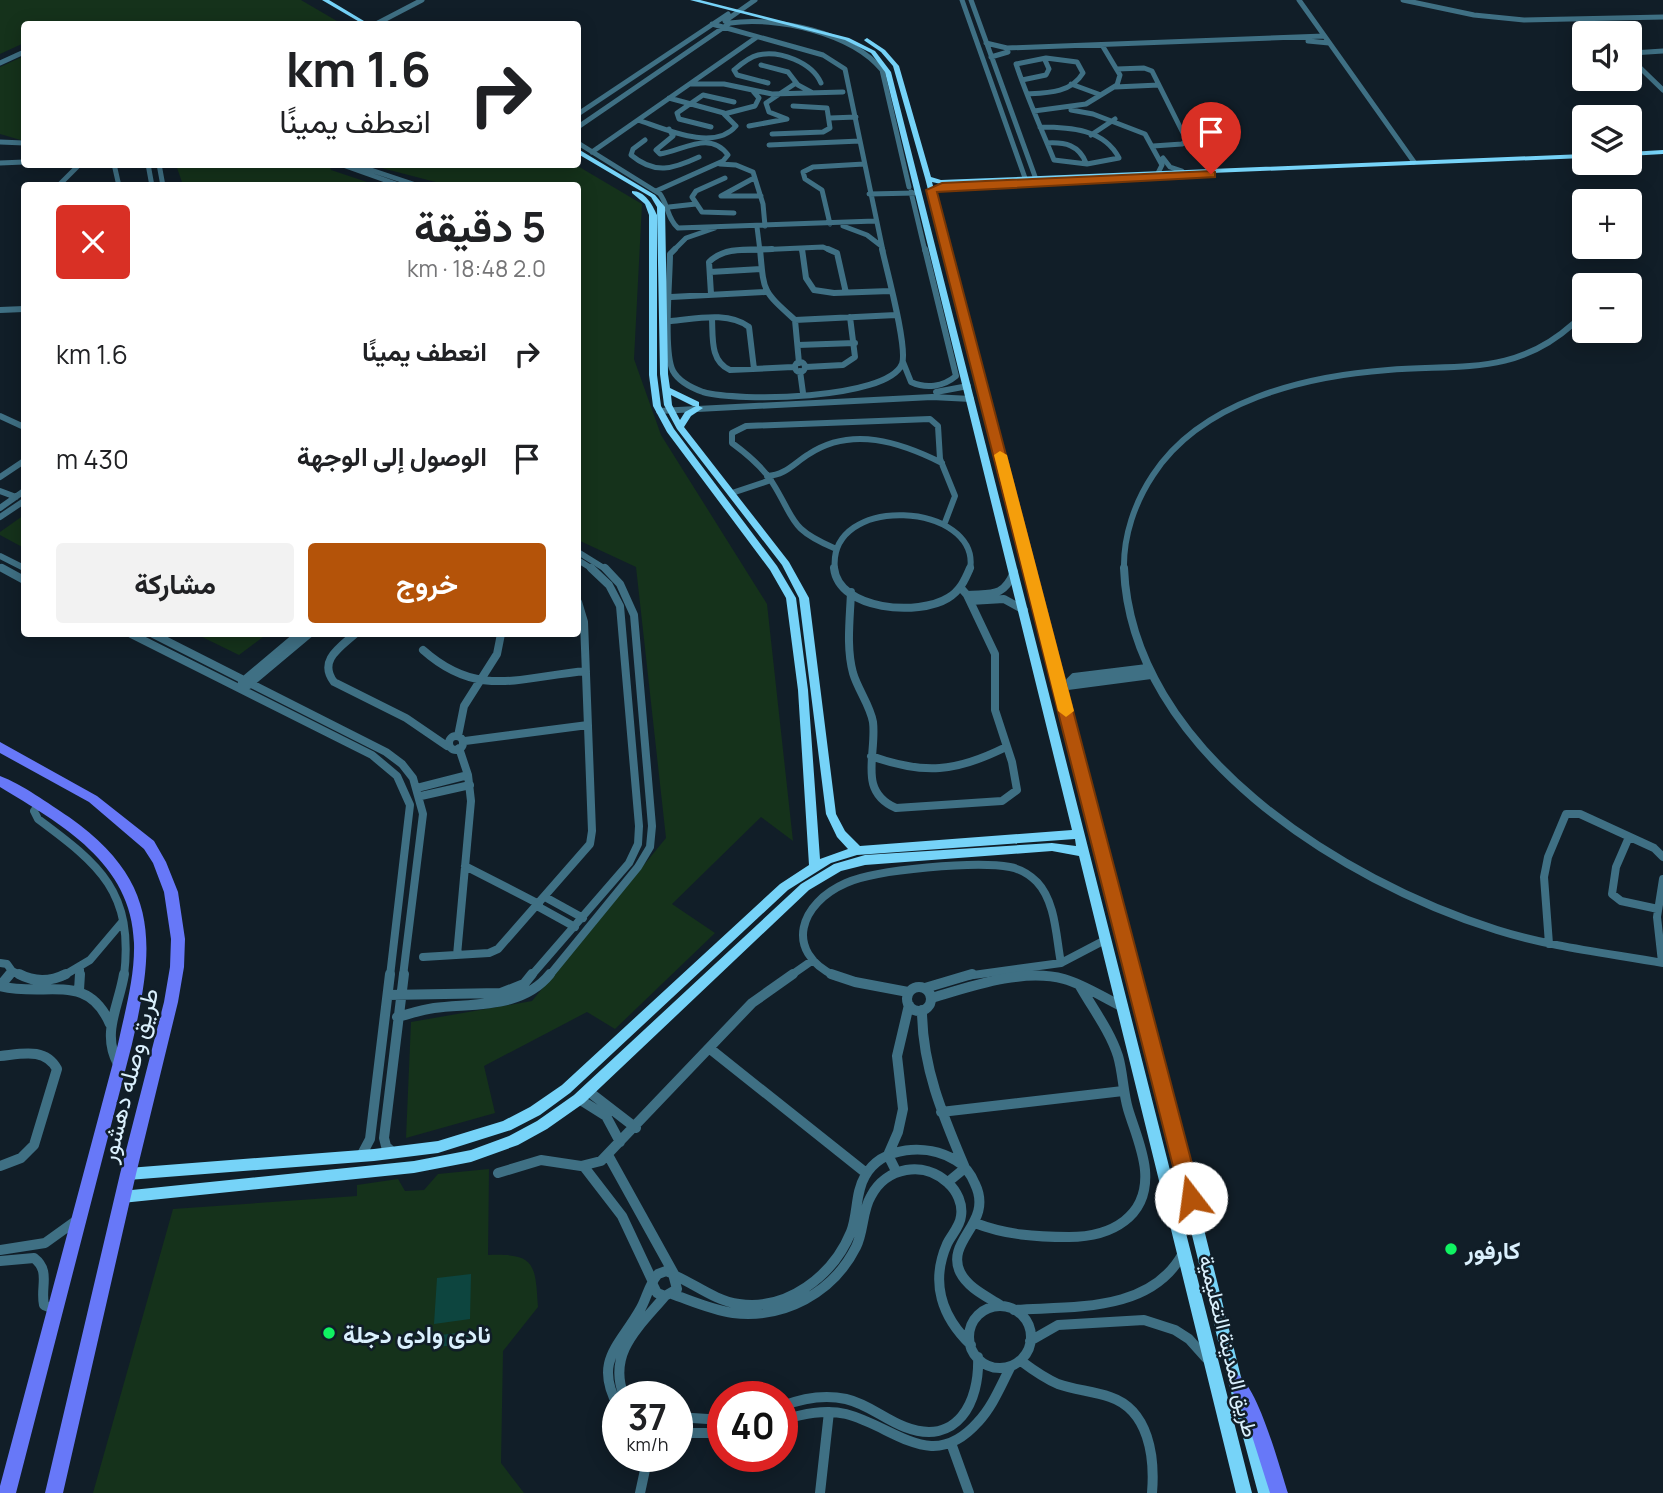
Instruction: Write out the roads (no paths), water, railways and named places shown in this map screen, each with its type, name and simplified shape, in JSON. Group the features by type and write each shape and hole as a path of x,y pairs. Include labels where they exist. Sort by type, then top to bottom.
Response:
{"main road":[{"name":"طريق وصله دهشور","path":"0,747 93,799 136,832 159,862 171,892 178,939 177,967 54,1493"},
{"name":"طريق وصله دهشور","path":"0,781 39,804 103,852 119,871 133,900 140,931 139,971 118,1064 7,1493"},
{"path":"1235,1381 1250,1405 1274,1490"}],"street":[{"path":"314,0 350,21"},
{"path":"325,0 361,21"},
{"path":"382,21 422,0"},
{"path":"392,21 430,0"},
{"name":"طريق المدينة التعليمية","path":"693,0 741,7 847,39 869,49 880,58 888,72 905,139 914,190 932,246 968,386 1244,1493"},
{"name":"طريق المدينة التعليمية","path":"715,0 850,34 879,48 892,59 900,74 1106,863 1235,1381 1255,1455 1274,1490"},
{"path":"581,125 741,7 755,0"},
{"path":"962,0 1025,178"},
{"path":"971,0 1036,180"},
{"path":"1293,0 1326,42 1411,163"},
{"path":"1299,0 1321,36"},
{"path":"1403,0 1504,19 1592,20 1663,16"},
{"path":"1422,0 1481,12 1526,16 1663,16"},
{"path":"968,16 977,16"},
{"path":"581,112 716,27 736,21 759,19 835,38 870,54 882,71 914,190 956,376 952,381 942,384 915,385 911,382 903,362"},
{"path":"581,118 716,27 823,55 841,65 845,69 856,117 869,192 904,353 903,362 890,378 872,387 730,397 708,395 689,388 676,378 671,366 671,321 662,294 652,208 643,198 581,160"},
{"path":"1110,49 1321,36"},
{"path":"593,152 757,37"},
{"path":"986,43 1007,48 1110,49 1326,42"},
{"path":"991,57 1011,51 1103,47"},
{"path":"1034,111 1086,104 1115,87 1121,79 1110,49"},
{"path":"0,61 21,51"},
{"path":"1642,52 1663,51"},
{"path":"768,83 734,73 734,70 746,61 764,54 804,64 817,72 821,83"},
{"path":"728,57 746,61"},
{"path":"1021,77 1039,78 1048,73 1045,60"},
{"path":"1027,94 1058,92 1071,85 1084,75 1078,64 1068,60 1045,60 1019,62 1016,65 1021,77 1027,94 1046,143 1058,163 1112,162 1119,158 1113,144 1091,135 1065,127 1040,127"},
{"path":"1642,64 1663,83"},
{"path":"761,65 788,72 796,83 816,93"},
{"path":"1642,66 1663,90"},
{"path":"1117,69 1150,70 1187,141 1182,145 1156,146"},
{"path":"688,85 719,83 777,94 843,92"},
{"path":"749,126 787,119 772,113 766,107 768,100 796,83"},
{"path":"1071,85 1101,95"},
{"path":"1115,87 1159,85"},
{"path":"724,114 755,106 759,98 753,91"},
{"path":"711,127 677,117 678,112 706,95 734,102"},
{"path":"669,98 724,114 735,122 734,131 723,136 660,154 656,150 673,136 669,129"},
{"path":"1086,104 1089,110 1142,132 1156,146 1166,164 1184,174"},
{"path":"772,134 825,131 831,128 828,109 824,106 793,106"},
{"path":"1062,109 1086,112 1113,120"},
{"path":"830,118 856,117"},
{"path":"638,120 704,140 726,150 727,158 656,191"},
{"path":"1091,135 1113,120"},
{"path":"905,139 917,139"},
{"path":"645,140 631,153 654,170 662,171 699,157"},
{"path":"769,145 860,141"},
{"path":"1046,143 1065,143 1077,148 1083,152 1086,163"},
{"path":"0,144 21,145"},
{"path":"581,144 656,191 669,207 672,223 676,227 757,227 875,221"},
{"path":"1156,146 1162,164 1158,173"},
{"path":"581,153 653,196 661,208 666,389 664,408 786,564 804,598 831,814 841,834 857,851"},
{"path":"1642,156 1663,155"},
{"path":"1367,166 1572,158"},
{"path":"928,178 937,182 1025,178 1036,180 1541,159"},
{"path":"0,163 21,162"},
{"path":"622,170 640,162"},
{"path":"717,163 743,167 753,172 765,204 765,226"},
{"path":"828,223 822,190 805,180 803,172 815,166 864,164"},
{"path":"62,182 75,168"},
{"path":"351,168 390,182"},
{"path":"365,168 407,182"},
{"path":"931,190 1036,180 1184,174"},
{"path":"725,178 692,195 696,204 706,213 734,213"},
{"path":"754,178 721,196 761,196"},
{"path":"869,192 914,190"},
{"path":"669,207 696,204"},
{"path":"828,223 859,231 880,246"},
{"path":"757,227 765,292 795,320 803,393"},
{"path":"715,228 690,236 673,248 670,254 662,294 653,375 676,439 774,568 791,598 803,690 815,866"},
{"path":"932,246 946,245"},
{"path":"710,294 709,262 716,255 823,247 835,251 846,293"},
{"path":"802,248 809,286 819,292 890,291"},
{"path":"710,272 761,269"},
{"path":"662,294 765,292"},
{"path":"0,310 21,309"},
{"path":"795,320 896,315"},
{"path":"712,319 716,363 730,370 848,363 856,354 850,317"},
{"path":"671,321 737,319 748,325 754,369"},
{"path":"1572,325 1547,347 1506,362 1452,369 1386,370 1316,380 1252,400 1197,428 1177,444 1153,473 1135,505 1123,556 1123,585 1128,615 1149,671 1174,712 1250,797 1289,829 1338,861 1409,898 1473,922 1549,944 1663,962 1659,913 1663,879"},
{"path":"798,345 855,343"},
{"path":"664,408 939,391 968,386"},
{"path":"666,389 698,406 939,397 971,399"},
{"path":"680,427 688,414 698,406"},
{"path":"817,411 818,423"},
{"path":"0,416 21,426"},
{"path":"834,548 809,537 793,523 772,483 754,460 732,443 732,433 746,426 926,418 938,426 942,463 954,485 956,496 955,508 944,525"},
{"path":"733,496 784,479 821,447 852,439 887,440 917,450 942,463"},
{"path":"917,450 930,450 938,444"},
{"path":"0,477 21,463"},
{"path":"772,483 784,479"},
{"path":"2,499 16,497 21,493"},
{"path":"997,503 1013,502"},
{"path":"0,517 21,503"},
{"path":"913,515 944,525 963,539 972,558 969,577 961,588 940,602 909,608 876,605 851,593 835,575 832,561 834,548 850,528 879,516 913,515"},
{"path":"387,1018 434,1009 499,1004 512,1001 535,989 545,981 638,867 650,847 652,826 634,615 628,596 614,576 604,566 581,554"},
{"path":"0,556 21,566"},
{"path":"388,995 438,996 513,990 534,976 629,863 639,835 620,606 617,596 603,577 581,562"},
{"path":"0,567 21,578"},
{"path":"1003,595 1014,572"},
{"path":"851,593 851,666 873,725 871,776 882,803 896,808 983,803 1009,799 1017,790 995,710 995,654 969,598 961,588"},
{"path":"969,598 1003,595 1024,610"},
{"path":"423,957 489,953 498,949 590,844 586,671 584,622 581,612"},
{"path":"138,637 386,752 405,766 420,792 423,814 384,1138 386,1146 393,1153"},
{"path":"158,637 372,754 396,772 407,791 410,805 387,1018 370,1139 361,1156"},
{"path":"244,685 296,637"},
{"path":"244,685 305,637"},
{"path":"352,637 331,656 328,669 332,682 344,692 410,720 447,746 450,739 460,742 588,725"},
{"path":"457,955 469,780 460,742 464,706 477,681 497,654 502,637"},
{"path":"423,650 445,670 477,681 510,682 557,673 586,671"},
{"path":"1060,687 1149,671"},
{"path":"872,756 904,768 939,771 973,764 1006,747"},
{"path":"407,791 420,792 469,780"},
{"path":"39,804 34,811 38,819 80,850 100,870 114,893 123,920 126,947 124,977 110,1024 109,1046 118,1064"},
{"path":"1549,944 1544,877 1548,857 1563,816 1570,813 1580,814 1658,849 1663,857"},
{"path":"128,1174 393,1153 438,1147 487,1133 526,1117 570,1086 784,887 815,866 857,851 1097,829"},
{"path":"1629,837 1616,867 1612,894 1621,901 1659,913"},
{"path":"122,1197 414,1167 471,1156 522,1137 584,1095 805,887 827,873 853,863 1045,848 1094,856 1106,863"},
{"path":"908,992 836,976 818,967 804,947 804,920 810,908 832,889 873,875 992,865 1019,868 1032,875 1043,886 1061,963"},
{"path":"465,866 540,903 583,918"},
{"path":"540,903 575,927"},
{"path":"0,963 7,964 18,976 37,980 59,977 80,968 106,946 123,920"},
{"path":"727,939 740,949"},
{"path":"922,1010 906,1001 908,992 914,988 925,988 973,974 1061,963 1105,940"},
{"path":"498,1173 536,1160 557,1161 585,1168 593,1166 636,1128 752,1003 813,960"},
{"path":"79,990 80,968"},
{"path":"0,986 12,971"},
{"path":"1000,1306 965,1280 959,1271 957,1249 975,1223 979,1199 972,1177 965,1168 942,1112 928,1071 921,1028 922,1010 932,999 977,985 1055,977 1123,1007"},
{"path":"0,986 28,992 79,990 102,1006 110,1024"},
{"path":"975,1223 1018,1238 1094,1236 1111,1232 1124,1224 1135,1213 1142,1200 1145,1170 1123,1090 1118,1056 1080,986"},
{"path":"925,988 932,999"},
{"path":"888,1156 898,1132 903,1109 897,1056 909,1005"},
{"path":"709,1048 866,1172"},
{"path":"0,1056 44,1055 50,1058 57,1069 34,1145 21,1158 0,1166"},
{"path":"570,1086 636,1128"},
{"path":"942,1112 1123,1090"},
{"path":"584,1095 606,1115 620,1142"},
{"path":"606,1381 605,1369 609,1356 660,1273 670,1271 720,1299 740,1304 760,1305 780,1301 807,1287 842,1260 866,1172 888,1156 900,1151 923,1150 945,1155 965,1168"},
{"path":"608,1155 675,1275 677,1289 669,1295 619,1358 618,1381"},
{"path":"888,1156 896,1171"},
{"path":"241,1186 245,1165"},
{"path":"585,1168 622,1216 657,1293 735,1314 774,1312 799,1304 821,1290 858,1243 872,1193 882,1180 896,1171 918,1168 929,1171 948,1182 958,1198 961,1217 943,1252 938,1291 946,1319 971,1345 978,1357 997,1368 1016,1364 1045,1379 1107,1396 1128,1406 1136,1415 1148,1442 1153,1478 1152,1493"},
{"path":"948,1182 965,1168"},
{"path":"0,1261 36,1252 68,1224 77,1220"},
{"path":"0,1250 36,1252"},
{"path":"36,1252 45,1268 42,1300 44,1305 54,1310"},
{"path":"971,1345 970,1325 976,1314 987,1307 1000,1306 1014,1310 1138,1296 1160,1283 1183,1254"},
{"path":"798,1415 829,1412 864,1420 902,1441 926,1446 951,1443 979,1422 1016,1364 1027,1352 1030,1341 1028,1326 1014,1310"},
{"path":"1030,1341 1058,1325 1144,1320 1175,1330 1195,1345 1211,1365"},
{"path":"798,1402 815,1397 849,1399 870,1406 906,1428 918,1431 940,1429 963,1416 978,1389 978,1357"},
{"path":"820,1493 829,1412"},
{"path":"902,1441 906,1428"},
{"path":"951,1443 969,1493"},
{"path":"1236,1457 1255,1455"},
{"path":"640,1493 645,1472"}],"place":[{"name":"كارفور","path":"1451,1249"},
{"name":"نادى وادى دجلة","path":"329,1333"}]}
